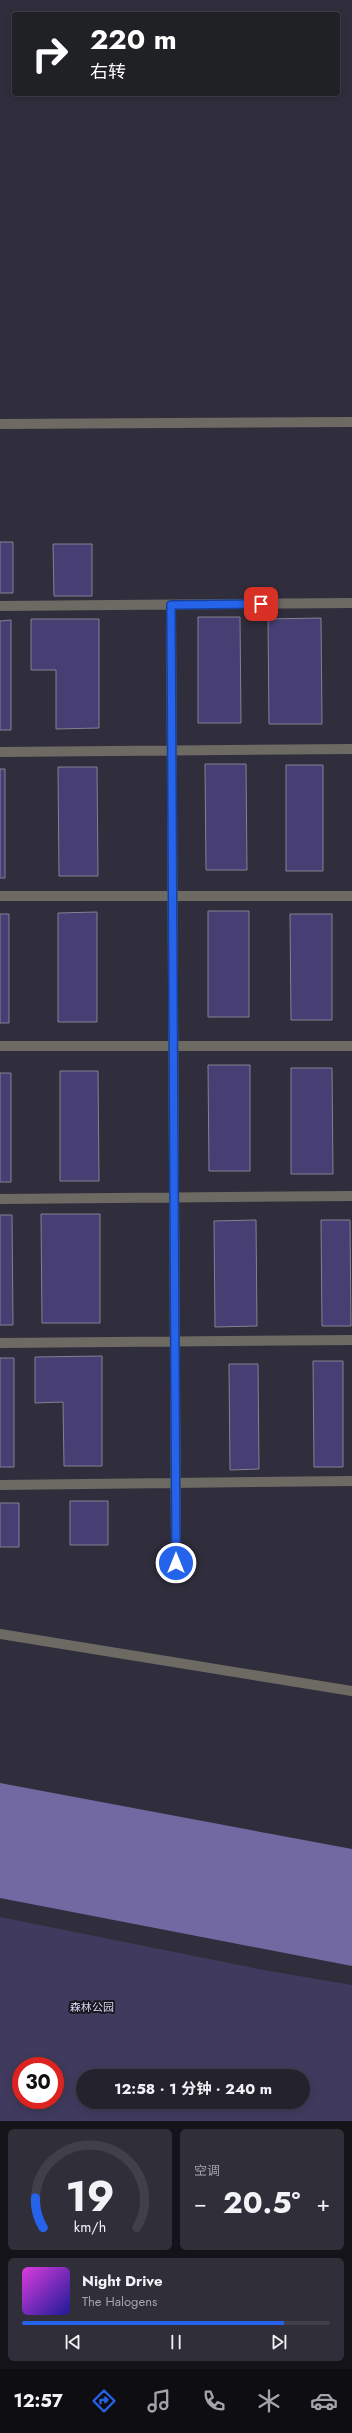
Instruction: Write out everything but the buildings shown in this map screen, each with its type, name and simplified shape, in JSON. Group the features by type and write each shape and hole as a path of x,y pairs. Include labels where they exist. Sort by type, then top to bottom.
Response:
{"street":[{"path":"0,424 352,422"},
{"path":"0,606 352,603"},
{"path":"171,605 176,1563"},
{"path":"0,752 352,749"},
{"path":"0,896 352,896"},
{"path":"0,1046 352,1046"},
{"path":"0,1199 352,1196"},
{"path":"0,1343 352,1340"},
{"path":"0,1485 352,1481"},
{"path":"0,1634 352,1691"}],"green space":[{"name":"森林公园","path":"0,1917 263,1970 352,1985 352,2121 0,2121"}],"shaded area":[{"path":"0,1783 352,1849 352,1966 0,1898"}],"route":[{"path":"176,1563 171,605 261,604"}]}
